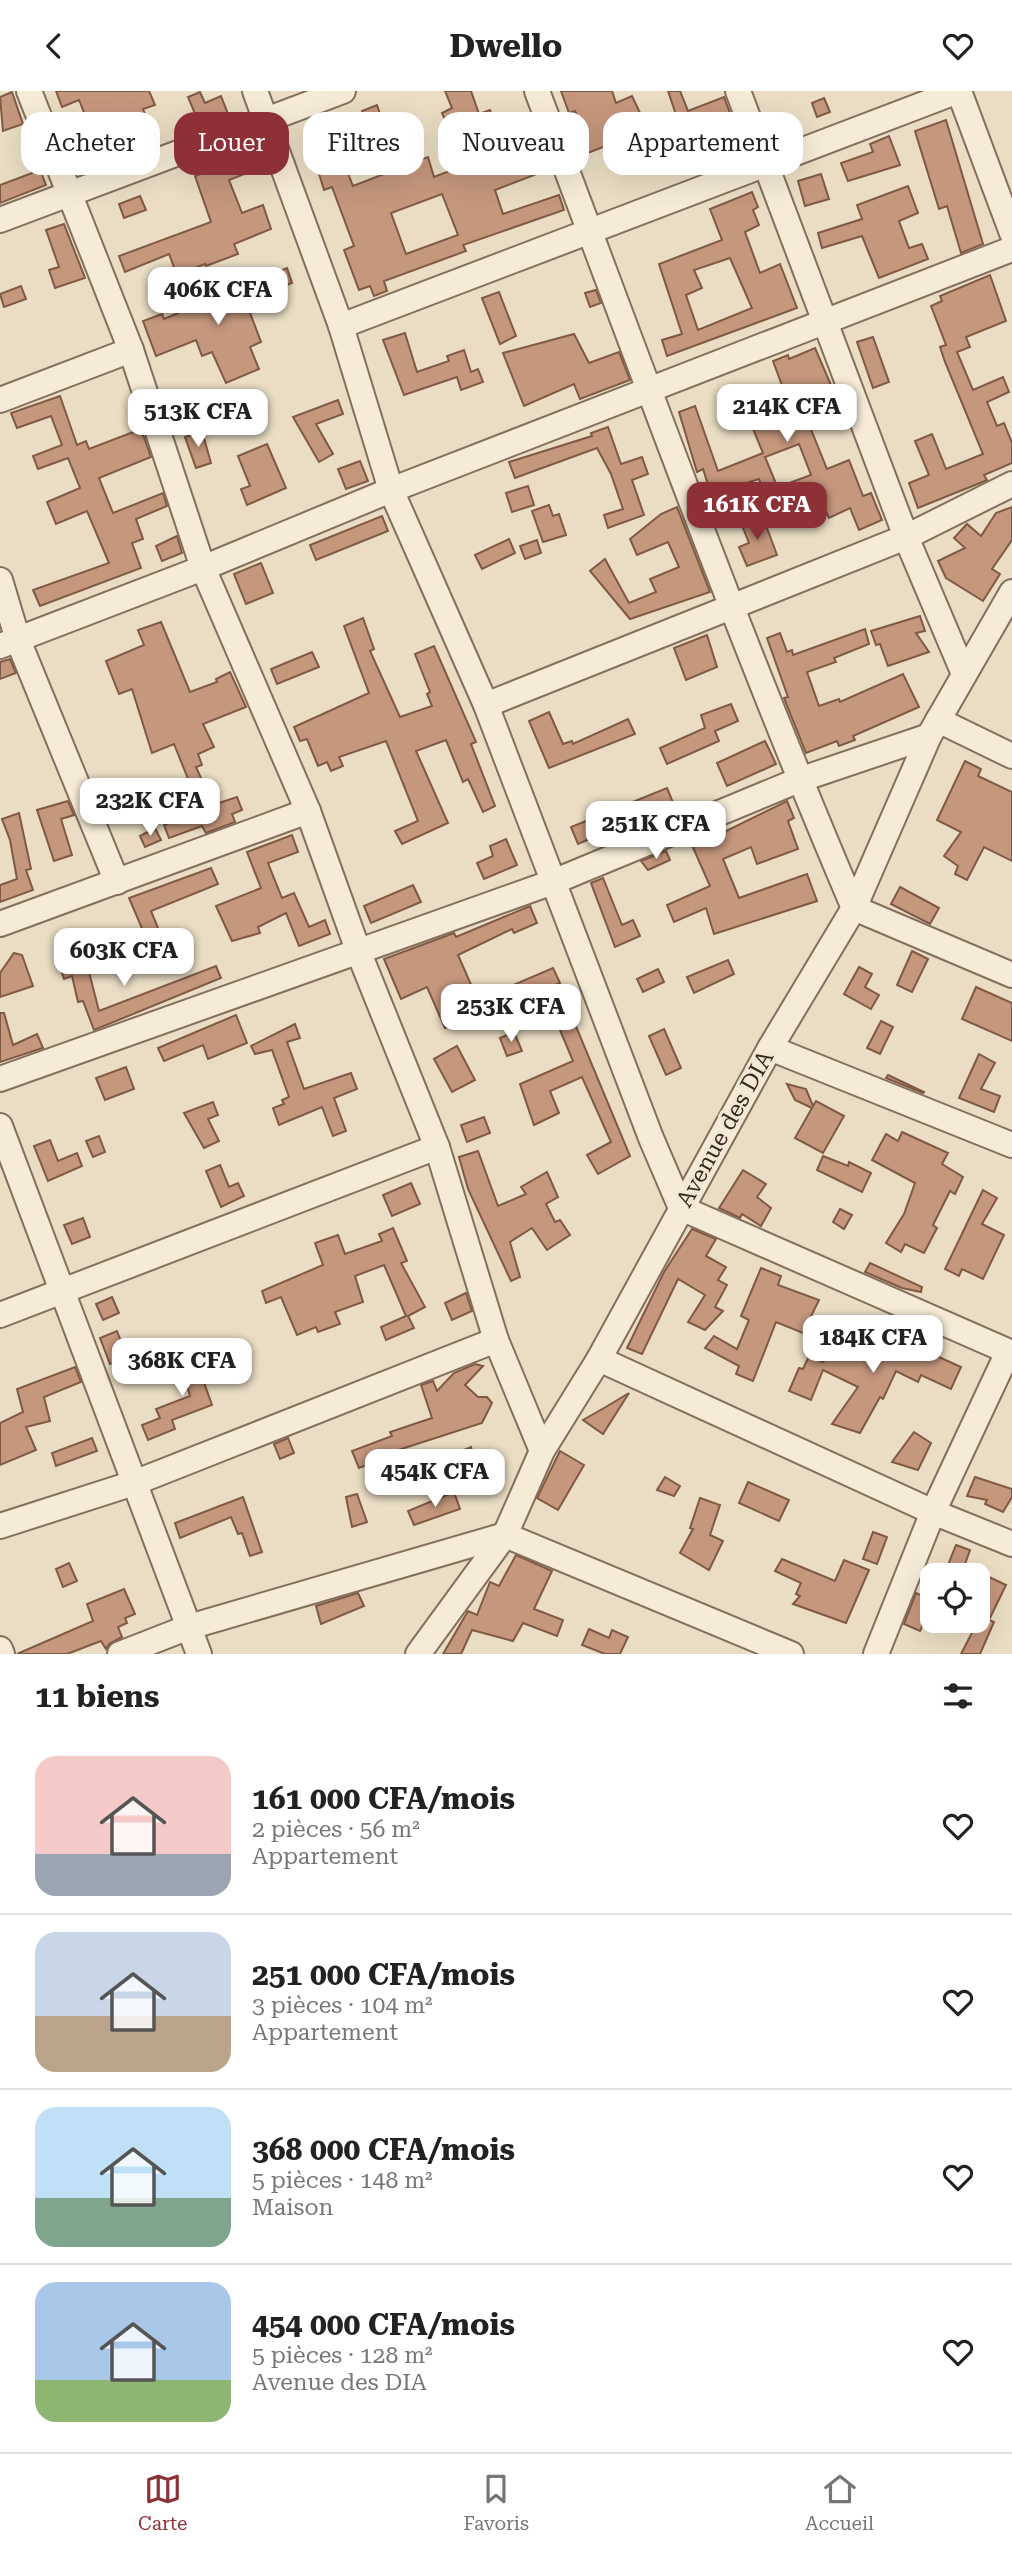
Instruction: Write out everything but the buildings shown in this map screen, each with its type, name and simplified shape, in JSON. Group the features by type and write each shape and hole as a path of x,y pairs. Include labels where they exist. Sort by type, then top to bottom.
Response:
{"street":[{"path":"29,91 131,350 204,568 308,811 359,953 437,1147 496,1340 541,1451"},
{"path":"255,91 263,112"},
{"path":"287,112 343,91"},
{"path":"537,91 731,607 799,781 854,908 1012,975"},
{"path":"738,91 746,112"},
{"path":"803,151 959,91 1012,233"},
{"path":"0,220 174,155"},
{"path":"286,175 341,326 391,490 486,705 651,1138 681,1208 1010,1352 933,1513 876,1654"},
{"path":"341,326 738,175"},
{"path":"769,175 906,537 964,674"},
{"path":"9,643 204,568 391,490 1012,249"},
{"path":"0,400 131,350"},
{"path":"486,705 906,537 1012,484"},
{"path":"0,580 9,643 117,881"},
{"name":"Avenue des DIA","path":"418,1654 505,1535 541,1451 599,1359 770,1048 854,908 933,728 1012,592"},
{"path":"0,1079 553,882 933,728 1012,756"},
{"path":"0,924 308,811"},
{"path":"770,1048 1012,1145"},
{"path":"0,1126 200,1654"},
{"path":"0,1315 437,1147"},
{"path":"0,1526 134,1483 496,1340"},
{"path":"599,1359 933,1513 1012,1544"},
{"path":"120,1654 189,1627 505,1535 791,1654"}]}
